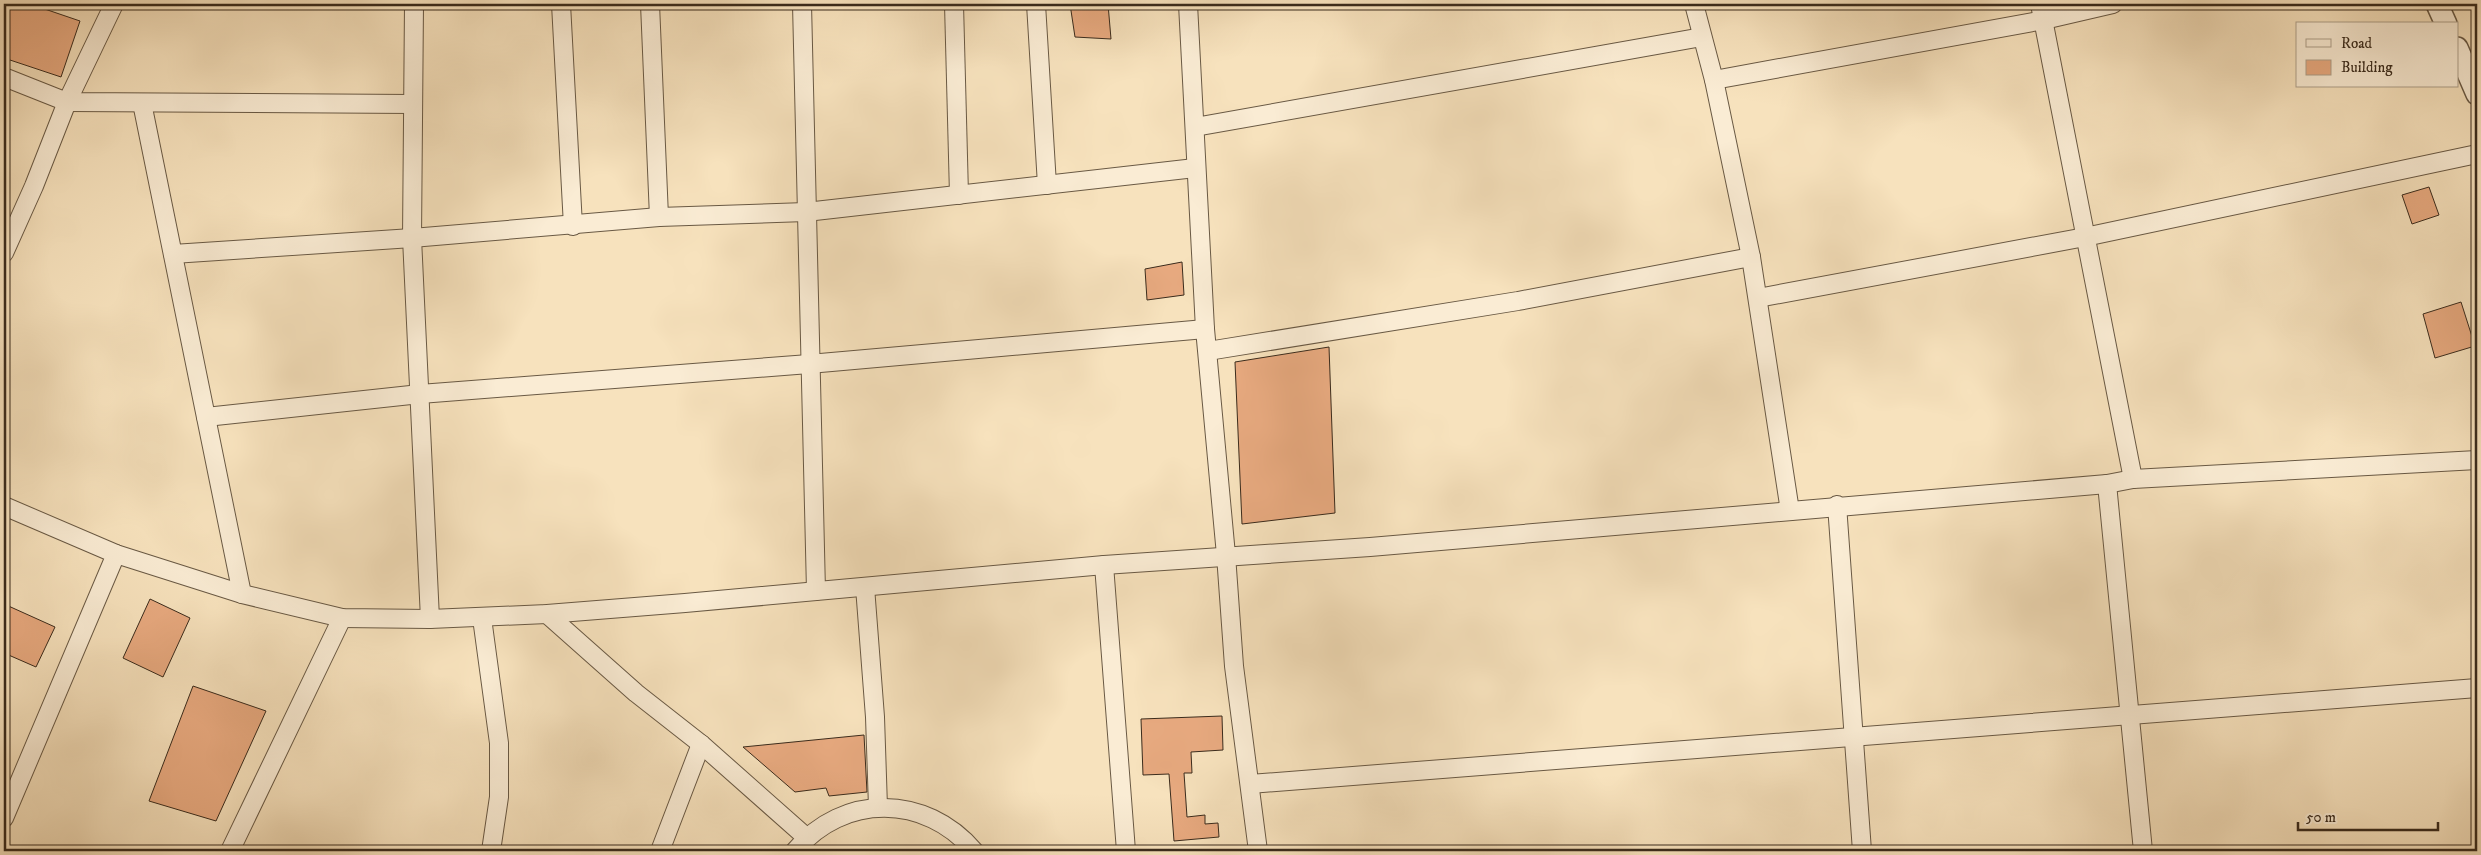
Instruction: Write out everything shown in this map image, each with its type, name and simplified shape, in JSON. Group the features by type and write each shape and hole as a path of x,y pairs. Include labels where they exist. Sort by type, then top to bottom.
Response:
{"street":[{"path":"4,253 34,186 67,102 114,4"},
{"path":"414,4 412,238 430,619"},
{"path":"561,4 574,226"},
{"path":"650,4 659,217"},
{"path":"802,4 809,364 816,591"},
{"path":"954,4 959,195"},
{"path":"1036,4 1047,185"},
{"path":"1188,4 1195,128 1195,168 1205,329 1234,666 1258,851"},
{"path":"1694,4 1714,80 1751,257 1790,511"},
{"path":"1714,80 2042,12 2113,4"},
{"path":"2438,4 2445,22"},
{"path":"2042,12 2134,479"},
{"path":"1195,128 1702,37"},
{"path":"2458,50 2475,83"},
{"path":"4,77 67,102 413,104"},
{"path":"142,103 242,594"},
{"path":"1758,298 2085,238 2477,154"},
{"path":"173,254 574,226 659,217 806,212 1195,168"},
{"path":"1208,351 1518,301 1751,257"},
{"path":"206,417 420,394 809,364 1205,329"},
{"path":"4,506 116,554 242,594 342,618 430,619 547,614 865,587 1104,564 1370,547 1790,511 1837,505 2107,484 2134,479 2477,460"},
{"path":"2107,484 2143,851"},
{"path":"1837,505 1862,851"},
{"path":"4,818 116,554"},
{"path":"1104,564 1126,851"},
{"path":"865,587 875,717 878,807"},
{"path":"547,614 636,693 701,744 806,837"},
{"path":"230,851 342,618"},
{"path":"482,618 499,743 499,797 491,851"},
{"path":"1250,784 2477,688"},
{"path":"660,851 701,744"},
{"path":"795,851 806,837 828,822 852,812 878,807 908,810 937,820 962,836 974,851"}],"building":[{"path":"4,4 30,4 80,21 61,77 4,58"},
{"path":"1070,4 1108,4 1111,39 1075,37"},
{"path":"2429,187 2439,215 2412,224 2402,195"},
{"path":"1182,262 1184,295 1147,300 1145,269"},
{"path":"2461,302 2475,346 2435,358 2423,314"},
{"path":"1329,347 1335,513 1242,524 1235,362"},
{"path":"150,599 190,618 163,677 123,658"},
{"path":"4,604 55,627 36,667 4,653"},
{"path":"193,686 266,711 216,821 149,801"},
{"path":"1222,716 1223,750 1191,752 1192,773 1184,773 1187,817 1205,815 1205,824 1218,823 1219,837 1174,841 1169,774 1143,775 1141,719"},
{"path":"864,735 867,792 829,796 826,788 795,792 743,747"}]}
